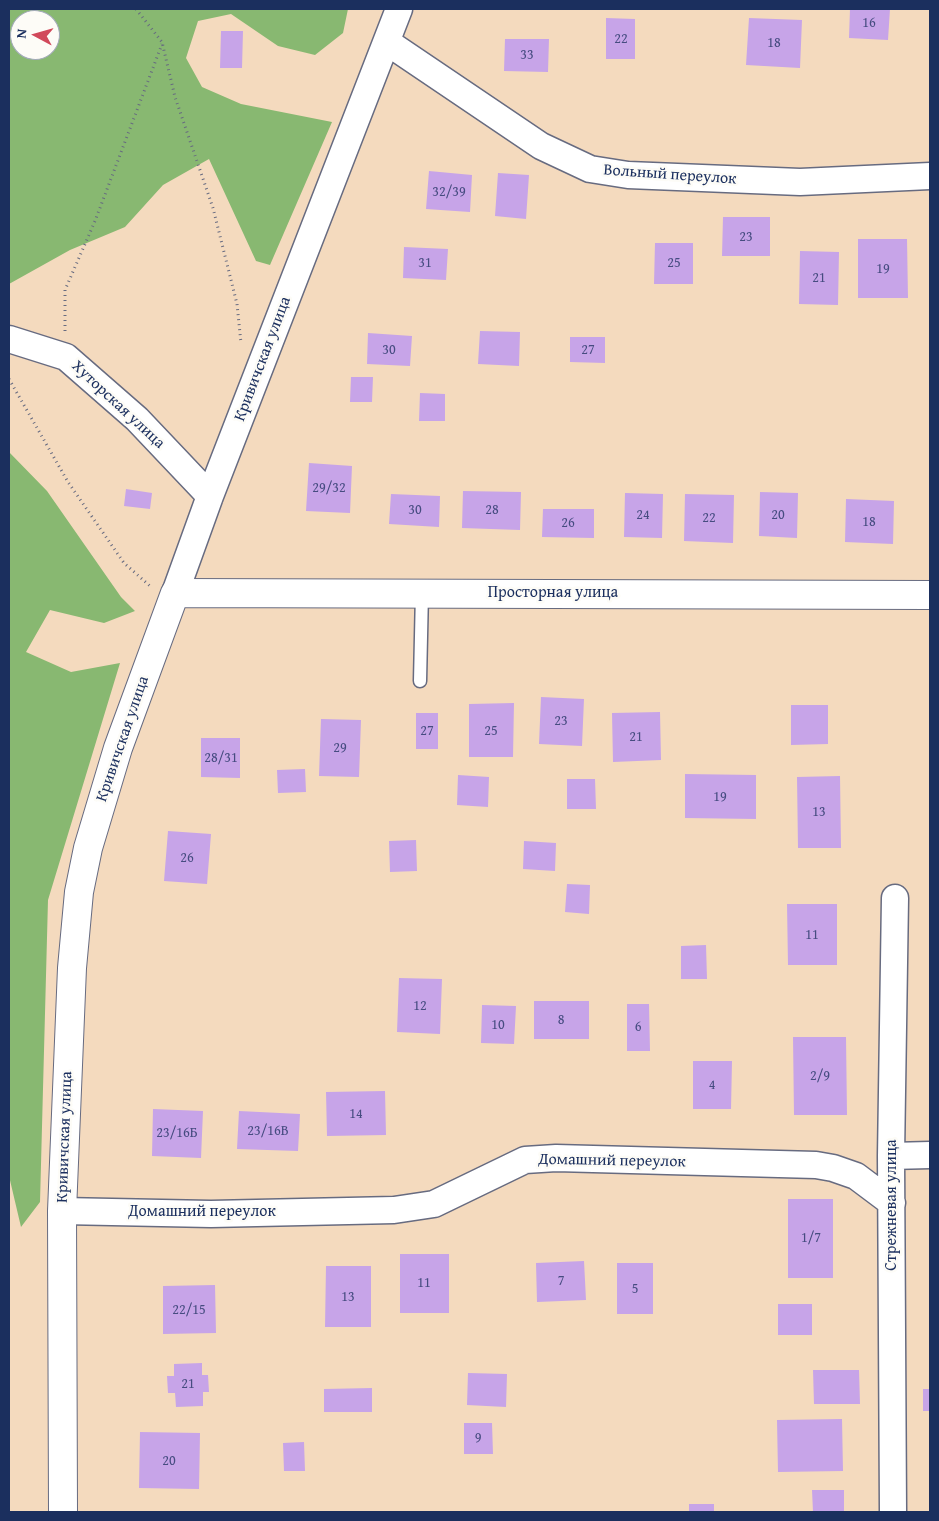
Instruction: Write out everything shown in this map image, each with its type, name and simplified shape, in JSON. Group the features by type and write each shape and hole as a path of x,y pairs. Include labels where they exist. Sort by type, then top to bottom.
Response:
{"street":[{"name":"Кривичская улица","path":"63,1512 62,1211 71,978 79,892 88,848 118,748 210,496 399,9"},
{"name":"Вольный переулок","path":"387,42 541,146 590,169 628,174 800,182 930,176"},
{"name":"Хуторская улица","path":"9,339 66,357 137,419 210,496"},
{"name":"Просторная улица","path":"173,599 422,592 930,595"},
{"name":"Стрежневая улица","path":"893,1512 891,1156 894,898"},
{"path":"891,1156 930,1155"},
{"name":"Домашний переулок","path":"62,1211 211,1214 394,1210 434,1204 525,1160 556,1158 833,1168 856,1176 892,1202"}],"lane":[{"path":"420,681 422,592"}],"path":[{"path":"136,9 162,42 175,97 213,208 235,294 242,352"},
{"path":"66,357 65,290 95,221 162,42"},
{"path":"9,379 68,482 124,563 173,599"}],"green space":[{"path":"9,9 348,9 343,33 315,55 278,46 231,14 198,21 186,58 202,87 241,104 332,122 270,265 256,261 209,159 163,185 125,227 70,250 9,284"},
{"path":"9,452 47,491 121,597 135,611 104,623 50,610 26,652 71,672 120,663 48,900 40,1202 21,1227 9,1176"}],"building":[{"path":"850,9 890,9 888,40 849,38"},
{"path":"606,18 635,19 635,59 606,59"},
{"path":"749,18 802,20 800,68 746,65"},
{"path":"221,31 243,31 242,68 220,68"},
{"path":"505,39 549,39 548,72 504,71"},
{"path":"429,171 472,175 470,212 426,209"},
{"path":"498,173 529,175 526,219 495,216"},
{"path":"723,217 770,217 770,256 722,256"},
{"path":"858,239 907,239 908,298 858,298"},
{"path":"655,243 693,243 693,284 654,284"},
{"path":"404,247 448,249 446,280 403,278"},
{"path":"800,251 839,252 838,305 799,304"},
{"path":"480,331 520,332 519,366 478,364"},
{"path":"368,333 412,336 410,366 367,364"},
{"path":"570,337 605,337 605,363 570,362"},
{"path":"351,377 373,377 372,402 350,402"},
{"path":"420,393 445,394 445,421 419,421"},
{"path":"309,463 352,466 350,513 306,511"},
{"path":"126,489 152,493 150,509 124,506"},
{"path":"463,491 521,492 520,530 462,528"},
{"path":"760,492 798,493 797,538 759,536"},
{"path":"625,493 663,494 662,538 624,537"},
{"path":"391,494 440,496 439,527 389,524"},
{"path":"685,494 734,495 733,543 684,541"},
{"path":"846,499 894,501 893,544 845,542"},
{"path":"543,509 594,509 594,538 542,537"},
{"path":"541,697 584,699 582,746 539,744"},
{"path":"514,703 513,757 469,757 469,704"},
{"path":"791,705 828,705 828,744 791,745"},
{"path":"660,712 661,760 613,762 612,713"},
{"path":"416,713 438,713 438,749 416,749"},
{"path":"321,719 361,720 359,777 319,776"},
{"path":"201,738 240,738 240,778 201,777"},
{"path":"305,769 306,792 278,793 277,770"},
{"path":"685,774 756,775 756,819 685,818"},
{"path":"458,775 489,777 488,807 457,805"},
{"path":"840,776 841,848 798,848 797,777"},
{"path":"567,779 595,779 596,809 567,809"},
{"path":"168,831 211,834 207,884 164,881"},
{"path":"416,840 417,871 390,872 389,841"},
{"path":"524,841 556,843 555,871 523,869"},
{"path":"567,884 590,885 589,914 565,912"},
{"path":"787,904 837,904 837,965 788,965"},
{"path":"706,945 707,979 681,979 681,946"},
{"path":"399,978 442,979 440,1034 397,1032"},
{"path":"534,1001 589,1001 589,1039 534,1039"},
{"path":"627,1004 649,1004 650,1051 627,1051"},
{"path":"482,1005 516,1006 514,1044 481,1043"},
{"path":"793,1037 846,1037 847,1115 794,1115"},
{"path":"693,1061 732,1061 731,1109 693,1109"},
{"path":"385,1091 386,1135 327,1136 326,1092"},
{"path":"153,1109 203,1111 201,1158 152,1156"},
{"path":"239,1111 300,1114 298,1151 237,1149"},
{"path":"788,1199 833,1199 833,1278 788,1278"},
{"path":"400,1254 449,1254 449,1313 400,1313"},
{"path":"584,1261 586,1300 537,1302 536,1263"},
{"path":"617,1263 653,1263 653,1314 617,1314"},
{"path":"326,1266 371,1266 371,1327 325,1327"},
{"path":"215,1285 216,1333 163,1334 163,1286"},
{"path":"778,1304 812,1304 812,1335 778,1335"},
{"path":"202,1363 202,1375 208,1375 209,1392 203,1392 203,1406 176,1407 175,1393 168,1393 167,1376 174,1376 174,1364"},
{"path":"813,1370 859,1370 860,1404 814,1404"},
{"path":"468,1373 507,1374 506,1407 467,1405"},
{"path":"372,1388 372,1412 324,1412 324,1389"},
{"path":"923,1389 930,1389 930,1411 923,1411"},
{"path":"842,1419 843,1471 778,1472 777,1420"},
{"path":"464,1423 492,1423 493,1454 464,1454"},
{"path":"140,1432 200,1433 199,1489 139,1488"},
{"path":"304,1442 305,1471 284,1471 283,1443"},
{"path":"812,1490 844,1490 844,1512 813,1512"},
{"path":"689,1504 714,1504 714,1512 689,1512"}]}
